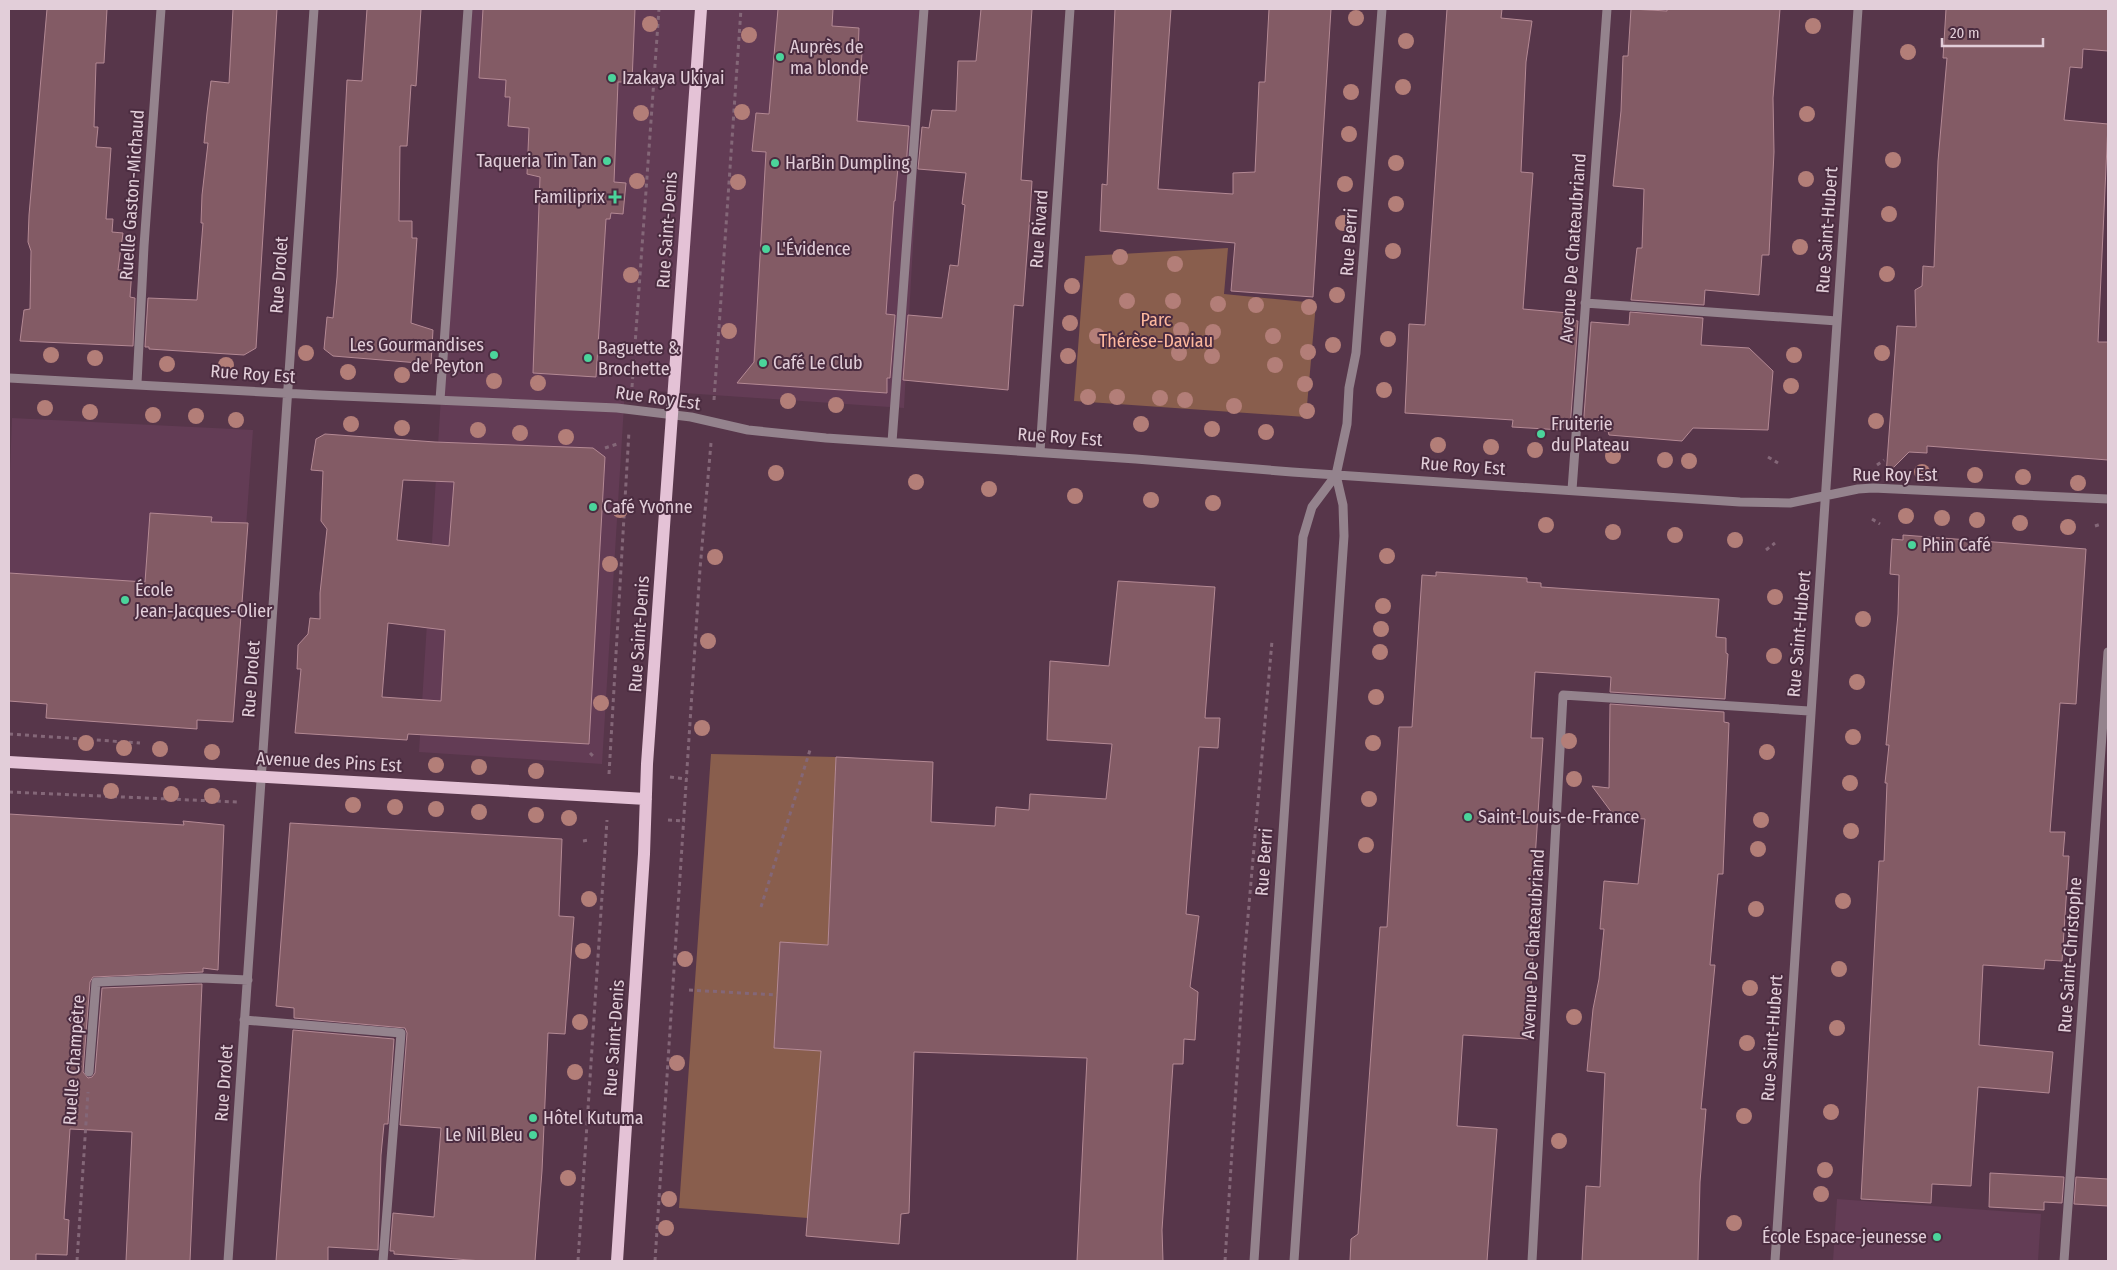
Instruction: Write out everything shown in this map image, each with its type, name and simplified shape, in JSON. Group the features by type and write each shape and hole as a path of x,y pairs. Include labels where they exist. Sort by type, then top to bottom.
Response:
{"main road":[{"name":"Rue Saint-Denis","path":"617,1261 648,749 701,9"},
{"name":"Avenue des Pins Est","path":"9,762 646,799"}],"street":[{"name":"Ruelle Gaston-Michaud","path":"137,384 144,246 161,9"},
{"name":"Rue Drolet","path":"228,1261 314,9"},
{"path":"440,400 468,9"},
{"path":"892,442 924,9"},
{"name":"Rue Rivard","path":"1040,452 1070,9"},
{"name":"Rue Berri","path":"1294,1261 1344,536 1343,505 1336,475 1347,424 1349,388 1356,353 1382,9"},
{"name":"Avenue De Chateaubriand","path":"1572,490 1607,9"},
{"name":"Rue Saint-Hubert","path":"1775,1261 1809,711 1858,9"},
{"path":"1585,303 1837,321"},
{"name":"Rue Roy Est","path":"9,378 631,409 672,414 756,431 1336,475 1740,502 1790,503 1858,489 1873,488 2108,499"},
{"name":"Rue Berri","path":"1254,1261 1303,537 1312,506 1336,475"},
{"name":"Rue Saint-Christophe","path":"2064,1261 2108,652"},
{"name":"Avenue De Chateaubriand","path":"1532,1261 1563,695 1809,711"},
{"name":"Ruelle Champêtre","path":"89,1072 96,982 201,978 248,980"},
{"path":"244,1020 401,1033 383,1261"}],"path":[{"name":"Rue Saint-Denis","path":"633,368 659,9"},
{"path":"715,384 742,9"},
{"name":"Rue Saint-Denis","path":"610,772 631,409"},
{"path":"605,448 617,444"},
{"path":"1768,457 1778,463"},
{"path":"1876,465 1884,460"},
{"path":"655,1261 700,569 708,473"},
{"path":"1872,518 1880,524"},
{"path":"2095,526 2101,524"},
{"path":"1766,550 1775,544"},
{"name":"Rue Berri","path":"1225,1261 1244,962 1273,633"},
{"path":"761,907 810,750"},
{"path":"590,754 594,757"},
{"path":"583,842 589,840"},
{"name":"Rue Saint-Denis","path":"578,1261 605,840"},
{"path":"689,990 777,995"},
{"name":"Ruelle Champêtre","path":"77,1261 89,1072"}],"shaded area":[{"path":"465,9 926,9 904,408 625,389 602,764 419,752"},
{"name":"École Jean-Jacques-Olier","path":"12,418 253,430 232,722 9,701 9,499"},
{"name":"École Espace-jeunesse","path":"1837,1199 2041,1214 2038,1261 1833,1261"}],"green space":[{"name":"Parc Thérèse-Daviau","path":"1228,248 1224,294 1316,303 1306,417 1074,401 1085,256"},
{"path":"711,754 836,757 828,945 777,995 774,1048 821,1051 808,1218 679,1208"}],"building":[{"path":"47,9 107,9 104,63 96,63 94,127 98,127 96,147 111,148 106,219 113,219 112,232 123,233 118,270 132,270 130,297 135,298 133,346 20,341 24,310 30,309 31,251 28,242 29,215"},
{"path":"233,9 277,9 256,348 244,355 149,349 149,347 145,347 148,298 197,300 203,223 201,223 202,195 208,143 204,143 207,113 211,81 229,83"},
{"path":"367,9 421,9 416,86 411,85 407,146 400,146 399,221 412,221 412,238 417,238 411,323 433,330 431,364 333,356 324,349 327,317 333,318 337,277 347,80 362,81"},
{"path":"483,9 635,9 632,82 618,82 614,182 626,183 623,214 611,213 610,219 606,219 596,377 533,373 540,177 527,174 529,128 508,126 510,97 505,97 506,80 479,78"},
{"path":"778,9 833,9 832,26 859,28 858,53 862,53 857,121 909,126 906,168 898,167 894,201 886,314 895,315 890,378 887,378 887,393 737,383 754,362 766,152 752,151 756,113 769,114"},
{"path":"981,9 1032,9 1021,180 1032,181 1030,214 1023,306 1014,305 1008,390 903,380 908,315 942,318 950,265 958,266 965,205 962,204 966,173 918,169 922,127 929,128 932,110 956,111 958,61 976,61"},
{"path":"1115,9 1171,9 1158,189 1233,194 1233,173 1255,172 1259,82 1265,82 1269,9 1331,9 1313,297 1231,291 1235,243 1100,231 1102,184 1107,185"},
{"path":"1447,9 1502,9 1501,18 1532,21 1526,62 1521,172 1533,173 1523,309 1568,313 1568,320 1578,321 1570,428 1562,427 1562,430 1512,427 1513,420 1405,413 1409,324 1425,325"},
{"path":"1631,9 1667,11 1667,9 1780,9 1773,98 1774,152 1769,255 1762,255 1759,295 1705,290 1704,305 1631,300 1637,248 1642,248 1644,189 1613,186 1621,111 1623,56 1628,56"},
{"path":"1946,9 2108,9 2108,51 2083,49 2082,68 2070,67 2064,120 2108,124 2098,342 2108,342 2108,460 1927,446 1927,453 1909,452 1886,475 1897,326 1916,327 1915,290 1922,286 1923,266 1934,267 1938,161 1947,58 1943,58"},
{"path":"1630,312 1703,318 1701,345 1749,348 1773,371 1768,430 1693,428 1682,441 1609,435 1608,431 1583,429 1591,322 1629,325"},
{"path":"325,434 435,442 593,448 605,457 589,744 408,734 407,740 295,733 301,669 297,669 298,645 308,634 310,618 320,619 320,593 327,529 321,521 323,471 311,470 316,439","holes":["403,480 454,482 449,546 397,540","388,623 445,630 441,701 382,697"]},
{"path":"150,513 212,517 211,522 248,523 233,722 197,720 197,729 46,718 47,704 9,701 9,573 145,582"},
{"path":"1903,535 2086,549 2076,704 2060,703 2050,832 2065,832 2063,856 2069,856 2062,961 2045,960 2044,969 1983,965 1979,1045 2053,1052 2049,1093 1978,1087 1971,1186 1932,1184 1931,1203 1861,1199 1879,861 1884,861 1887,783 1885,783 1889,745 1886,745 1898,614 1899,575 1890,574 1892,539 1903,540"},
{"path":"1436,572 1527,578 1527,582 1541,583 1541,587 1719,599 1716,637 1726,638 1726,653 1728,654 1725,699 1610,692 1611,677 1535,672 1531,738 1543,738 1530,935 1534,935 1528,1039 1463,1035 1457,1126 1497,1129 1487,1261 1350,1261 1351,1239 1358,1234 1380,927 1387,927 1399,727 1412,727 1422,575 1436,576"},
{"path":"1118,581 1215,587 1205,718 1220,718 1218,748 1199,747 1186,914 1199,916 1190,987 1198,992 1195,1040 1184,1039 1183,1064 1173,1064 1162,1230 1163,1261 1077,1261 1087,1058 914,1052 909,1213 901,1214 899,1244 806,1236 821,1051 774,1048 780,942 828,945 836,757 933,762 931,822 995,826 996,807 1029,810 1030,794 1106,799 1112,744 1047,740 1050,661 1109,666"},
{"path":"1610,704 1724,712 1724,722 1729,723 1723,874 1718,874 1710,965 1715,965 1701,1109 1706,1109 1700,1182 1698,1261 1582,1261 1586,1186 1600,1187 1605,1073 1587,1071 1604,929 1600,929 1604,881 1638,884 1645,819 1615,817 1592,786 1609,788"},
{"path":"9,814 184,825 183,821 224,825 218,970 203,968 203,972 93,977 90,982 83,1072 88,1078 92,1077 95,1073 102,988 202,984 190,1261 126,1261 132,1132 70,1129 64,1219 69,1220 67,1255 36,1254 36,1261 9,1261"},
{"path":"290,823 562,839 559,916 574,917 565,1034 548,1033 542,1171 535,1261 482,1261 394,1254 394,1251 390,1251 393,1213 434,1217 441,1128 400,1125 407,1033 405,1028 294,1018 294,1008 276,1006"},
{"path":"293,1030 394,1039 388,1124 384,1124 381,1155 378,1250 328,1247 328,1261 276,1261"},
{"path":"1990,1173 2064,1177 2062,1203 2044,1202 2044,1210 1989,1207"},
{"path":"2076,1177 2108,1179 2108,1206 2074,1204"}],"place":[{"name":"Auprès de ma blonde","path":"780,57"},
{"name":"Izakaya Ukiyai","path":"612,78"},
{"name":"Taqueria Tin Tan","path":"607,161"},
{"name":"HarBin Dumpling","path":"775,163"},
{"name":"Familiprix","path":"615,197"},
{"name":"L'Évidence","path":"766,249"},
{"name":"Les Gourmandises de Peyton","path":"494,355"},
{"name":"Baguette & Brochette","path":"588,358"},
{"name":"Café Le Club","path":"763,363"},
{"name":"Fruiterie du Plateau","path":"1541,434"},
{"name":"Café Yvonne","path":"593,507"},
{"name":"Phin Café","path":"1912,545"},
{"name":"École Jean-Jacques-Olier","path":"125,600"},
{"name":"Saint-Louis-de-France","path":"1468,817"},
{"name":"Hôtel Kutuma","path":"533,1118"},
{"name":"Le Nil Bleu","path":"533,1135"},
{"name":"École Espace-jeunesse","path":"1937,1237"}]}
